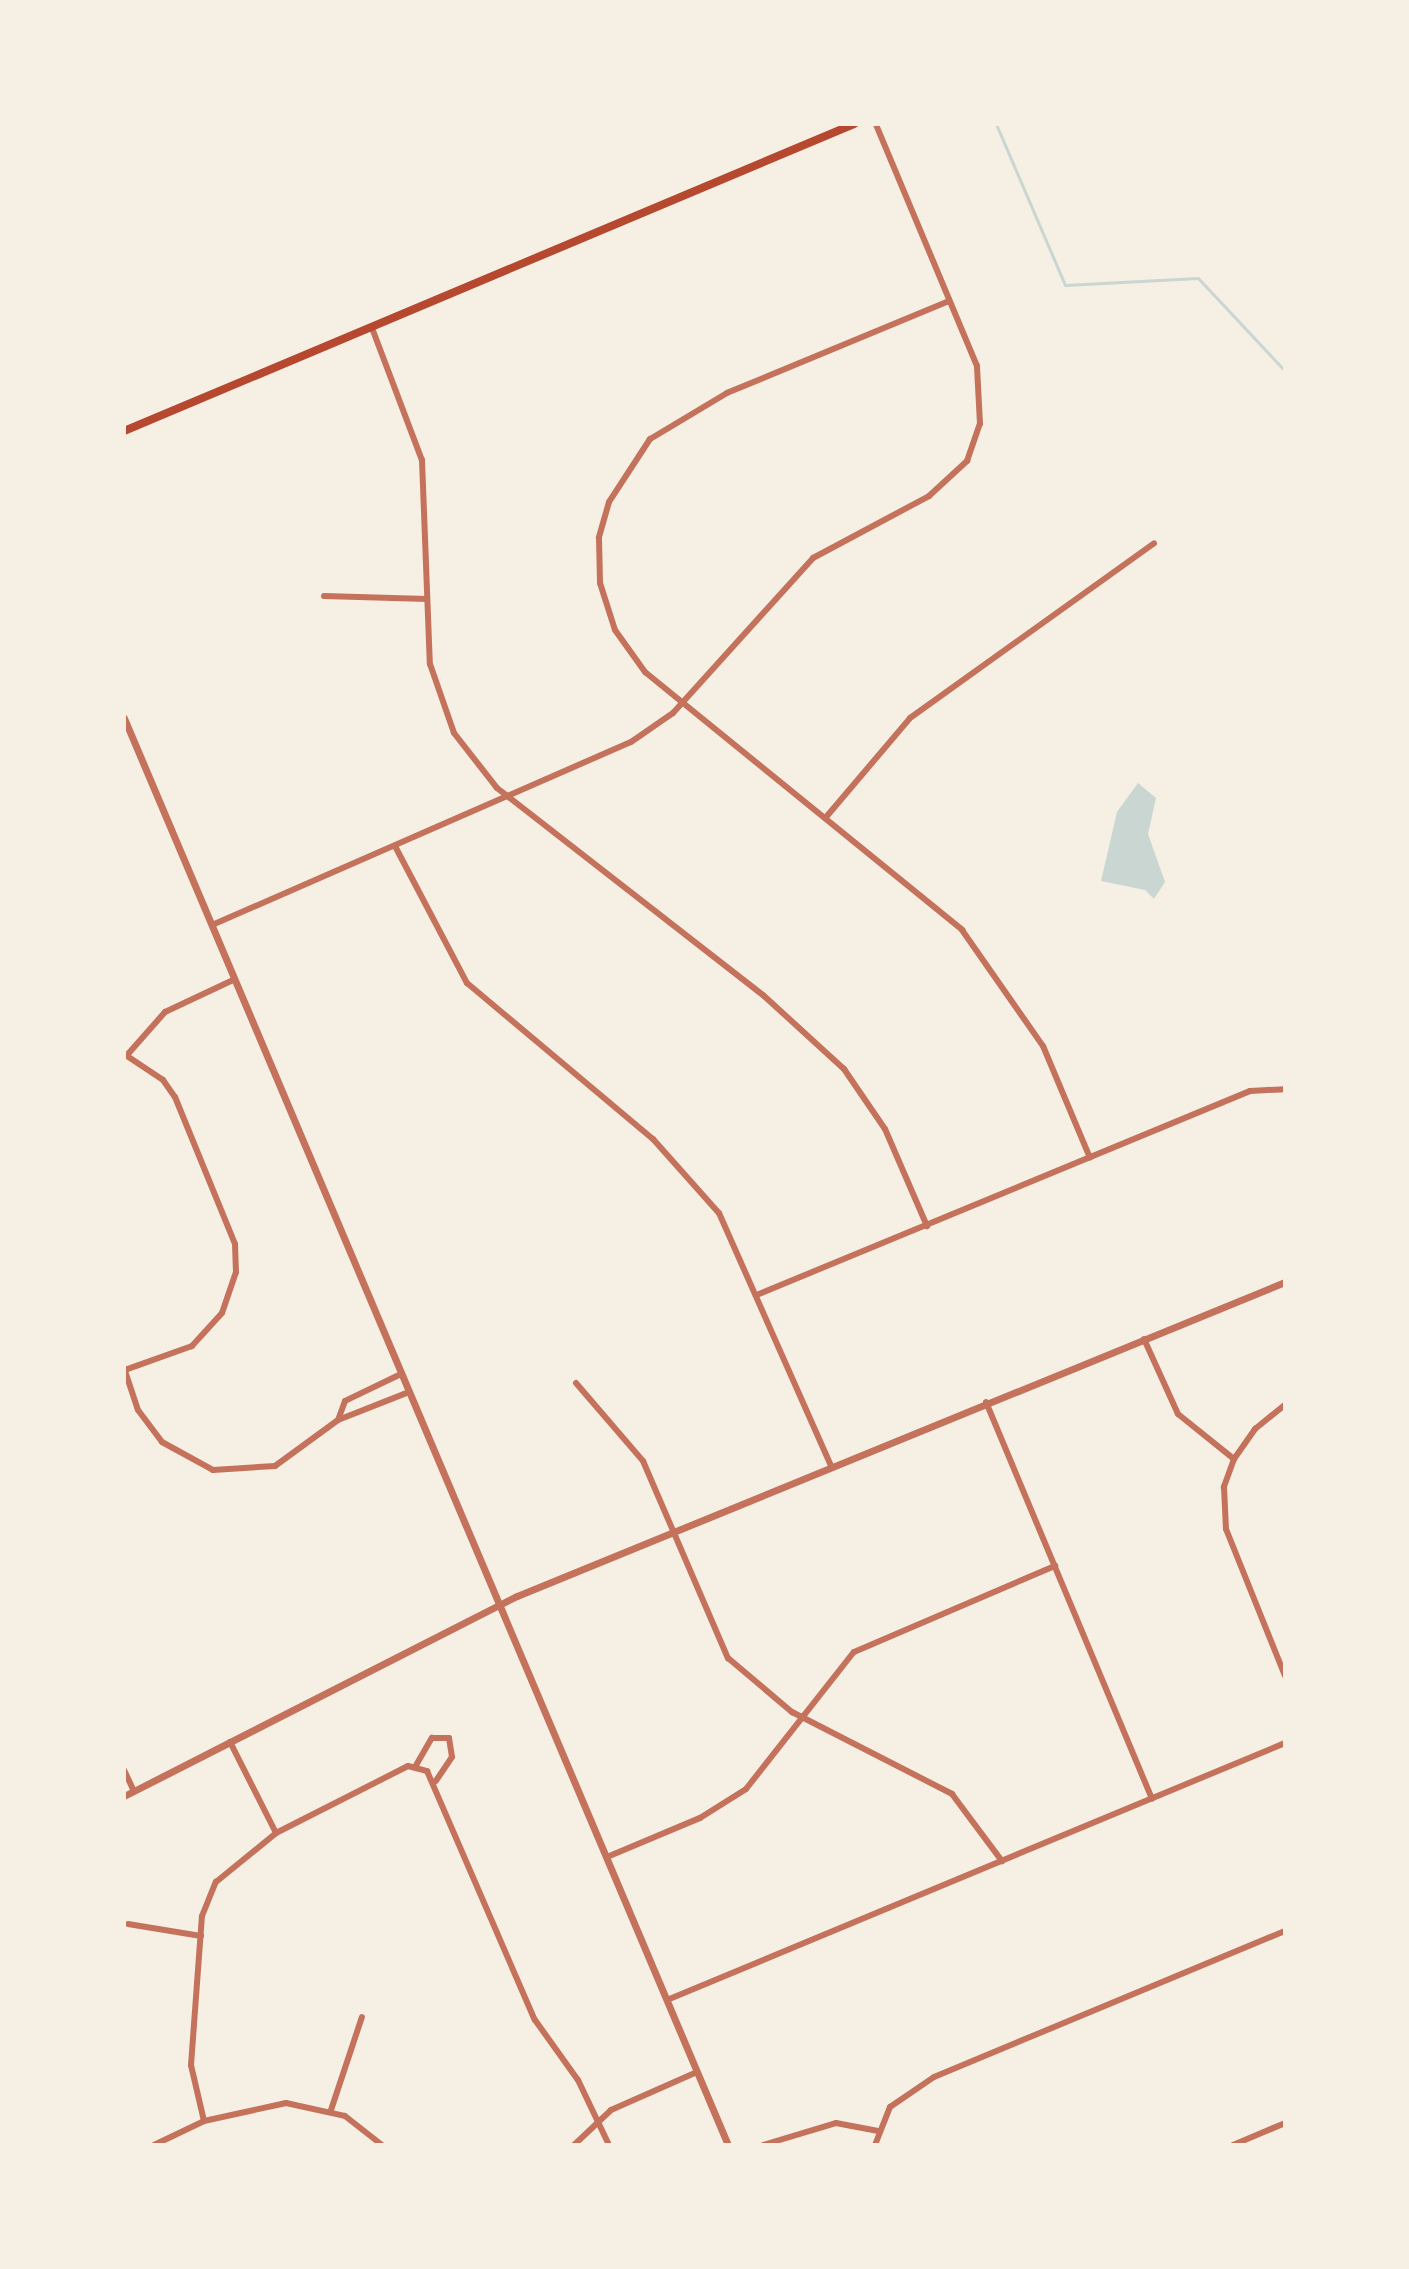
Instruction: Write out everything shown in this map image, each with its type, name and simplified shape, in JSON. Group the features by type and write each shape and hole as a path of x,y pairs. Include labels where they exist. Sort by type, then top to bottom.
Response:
{"main road":[{"path":"124,431 854,124"}],"street":[{"path":"212,925 608,756 681,705 813,558 929,496 967,461 980,424 981,385 876,124"},
{"path":"949,301 690,411 639,450 616,483 599,538 606,609 629,655 681,705 934,901 990,964 1043,1046 1090,1158"},
{"path":"372,328 422,460 430,664 444,713 479,769 844,1069 885,1129 927,1226"},
{"path":"827,816 910,718 1154,543"},
{"path":"324,596 427,599"},
{"path":"124,718 728,2145"},
{"path":"396,848 467,983 697,1182 740,1246 831,1466"},
{"path":"235,979 165,1012 126,1054 175,1097 235,1244 236,1272 222,1313 192,1346 124,1369 138,1410 162,1442 213,1470 275,1466 338,1420 409,1392"},
{"path":"759,1294 1250,1091 1285,1089"},
{"path":"124,1796 499,1605 986,1402 1285,1282"},
{"path":"1144,1339 1178,1414 1234,1459"},
{"path":"338,1420 345,1401 401,1374"},
{"path":"576,1383 632,1442 728,1658 800,1716 952,1794 1002,1861"},
{"path":"986,1402 1152,1799"},
{"path":"1285,1405 1255,1429 1234,1459 1224,1487 1226,1529 1285,1676"},
{"path":"607,1857 727,1804 777,1757 800,1716 854,1652 1055,1566"},
{"path":"204,2121 191,2065 201,1936 216,1882 276,1833 415,1767 432,1738 449,1738 452,1757 436,1781"},
{"path":"230,1742 276,1833"},
{"path":"667,2000 1285,1743"},
{"path":"415,1767 436,1781 535,2020 598,2118 609,2145"},
{"path":"124,1770 134,1791"},
{"path":"128,1924 201,1936"},
{"path":"875,2145 890,2107 934,2077 1285,1931"},
{"path":"331,2110 362,2017"},
{"path":"574,2145 598,2118 697,2072"},
{"path":"154,2145 204,2121 286,2103 331,2110 382,2145"},
{"path":"763,2145 836,2123 878,2131"},
{"path":"1233,2145 1285,2123"}],"shaded area":[{"path":"1138,783 1156,798 1148,834 1165,882 1154,899 1145,890 1101,881 1117,812"}],"waterway":[{"path":"996,124 1065,285 1198,278 1285,371"}]}
